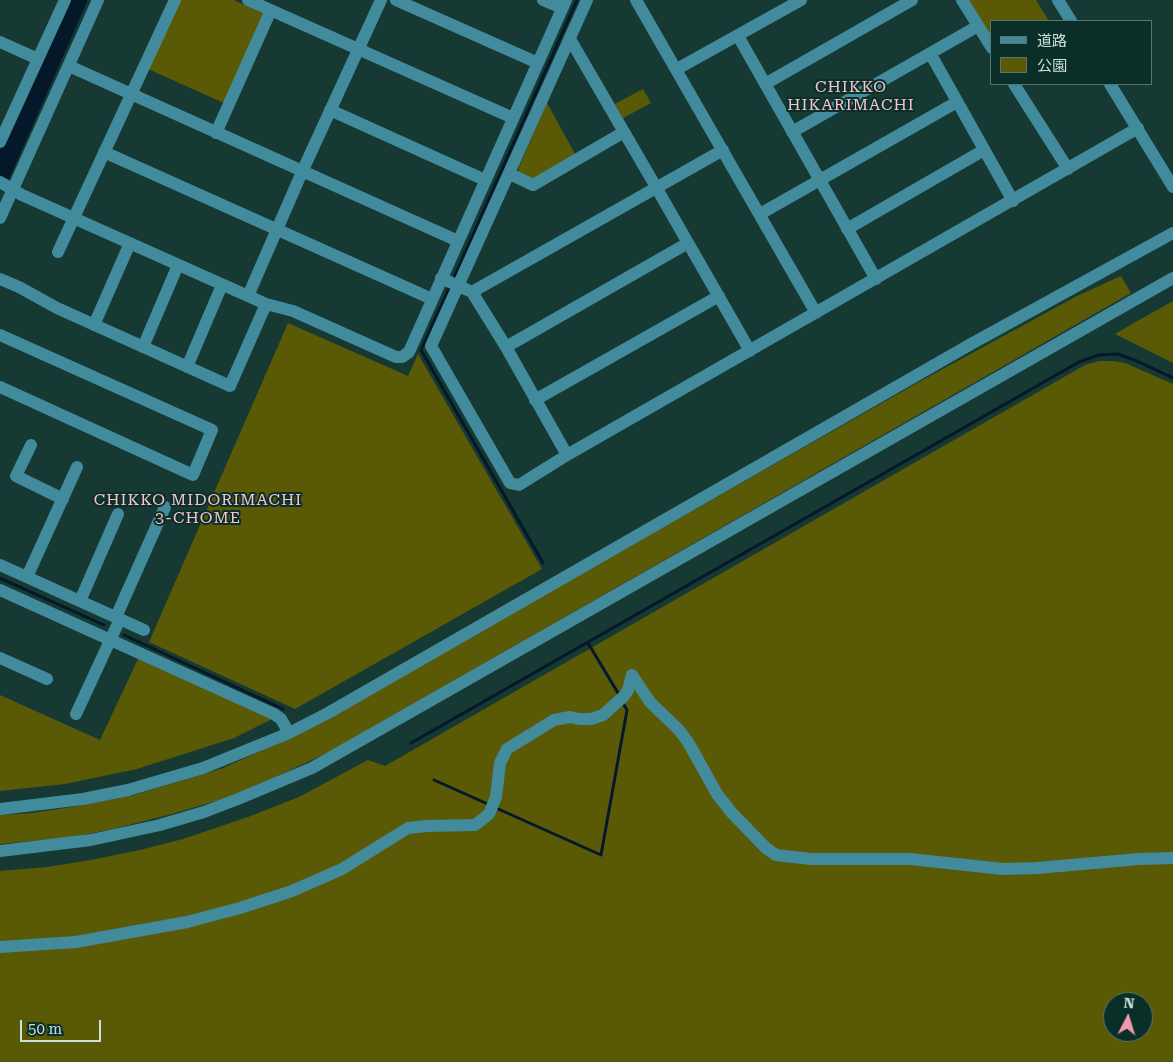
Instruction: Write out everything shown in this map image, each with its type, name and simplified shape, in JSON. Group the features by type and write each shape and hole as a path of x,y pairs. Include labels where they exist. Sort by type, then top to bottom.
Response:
{"street":[{"path":"0,218 6,185 69,66 98,0"},
{"path":"58,252 175,0"},
{"path":"248,0 513,118"},
{"path":"248,296 302,172 381,0"},
{"path":"396,0 538,63"},
{"path":"543,0 564,4 458,241 451,282 431,346 510,483 519,485 567,455 1138,128"},
{"path":"6,185 22,195 222,285 266,304 293,311 396,357 402,356 408,352 432,299 451,282 510,174 587,0"},
{"path":"636,0 816,314"},
{"path":"677,69 801,0"},
{"path":"764,84 912,0"},
{"path":"962,0 990,45"},
{"path":"1058,0 1070,20"},
{"path":"0,142 38,59 61,1"},
{"path":"216,133 271,10"},
{"path":"792,132 978,26"},
{"path":"738,36 876,279"},
{"path":"570,39 750,351"},
{"path":"0,42 38,59"},
{"path":"930,53 1013,201"},
{"path":"69,66 458,241"},
{"path":"1019,85 1068,169"},
{"path":"1111,85 1173,187"},
{"path":"760,214 957,102"},
{"path":"0,109 12,114"},
{"path":"330,110 485,180"},
{"path":"510,174 533,185 624,132"},
{"path":"472,292 723,150"},
{"path":"847,229 984,150"},
{"path":"104,152 432,299"},
{"path":"0,810 83,799 137,788 203,768 288,732 335,708 971,344 1173,233"},
{"path":"94,325 130,243"},
{"path":"506,347 688,243"},
{"path":"143,347 178,264"},
{"path":"0,851 91,840 160,825 204,812 312,768 1173,278"},
{"path":"0,279 94,325 230,386 266,304"},
{"path":"451,282 472,292 506,347 567,455"},
{"path":"187,367 222,285"},
{"path":"535,400 719,296"},
{"path":"0,336 212,430 193,475 0,387"},
{"path":"31,445 16,476 63,499"},
{"path":"27,577 77,467"},
{"path":"76,714 110,640 165,507"},
{"path":"80,601 118,514"},
{"path":"0,565 144,630"},
{"path":"0,590 274,714 283,722 288,732"},
{"path":"0,658 47,679"},
{"path":"0,947 76,942 187,922 240,908 292,891 342,869 408,828 475,825 489,814 496,797 500,763 507,749 554,720 570,717 591,719 603,715 624,696 628,690 632,675 650,702 679,730 688,742 717,794 727,807 766,848 776,855 812,859 910,859 1003,869 1173,858"}],"green space":[{"path":"179,0 234,0 266,15 226,104 148,69"},
{"path":"968,0 1036,0 1048,20 990,20 990,35"},
{"path":"643,89 651,103 623,118 615,104"},
{"path":"547,103 575,154 532,179 520,174 518,169"},
{"path":"1121,276 1131,293 329,752 223,799 172,814 109,830 65,838 0,844 0,815 32,813 134,795 223,768 311,728 919,382 1077,296"},
{"path":"1173,301 1173,363 1115,334 1141,319"},
{"path":"288,323 408,376 418,354 542,569 295,709 149,642"},
{"path":"1099,361 1125,363 1173,384 1173,1062 0,1062 0,871 47,867 91,860 183,839 299,797 368,760 385,766 1085,365"},
{"path":"138,659 274,718 234,738 137,769 65,784 0,791 0,695 100,740"}],"waterway":[{"path":"0,175 77,0"},
{"path":"453,280 577,0"},
{"path":"450,286 421,350 543,563"},
{"path":"411,743 1079,362 1099,355 1118,354 1173,378"},
{"path":"0,578 104,625"},
{"path":"124,635 283,709"},
{"path":"588,643 618,693"},
{"path":"496,808 601,855 627,710 624,705"},
{"path":"434,780 490,805"}],"district":[{"name":"CHIKKO HIKARIMACHI","path":"851,96"},
{"name":"CHIKKO MIDORIMACHI 3-CHOME","path":"198,509"}]}
